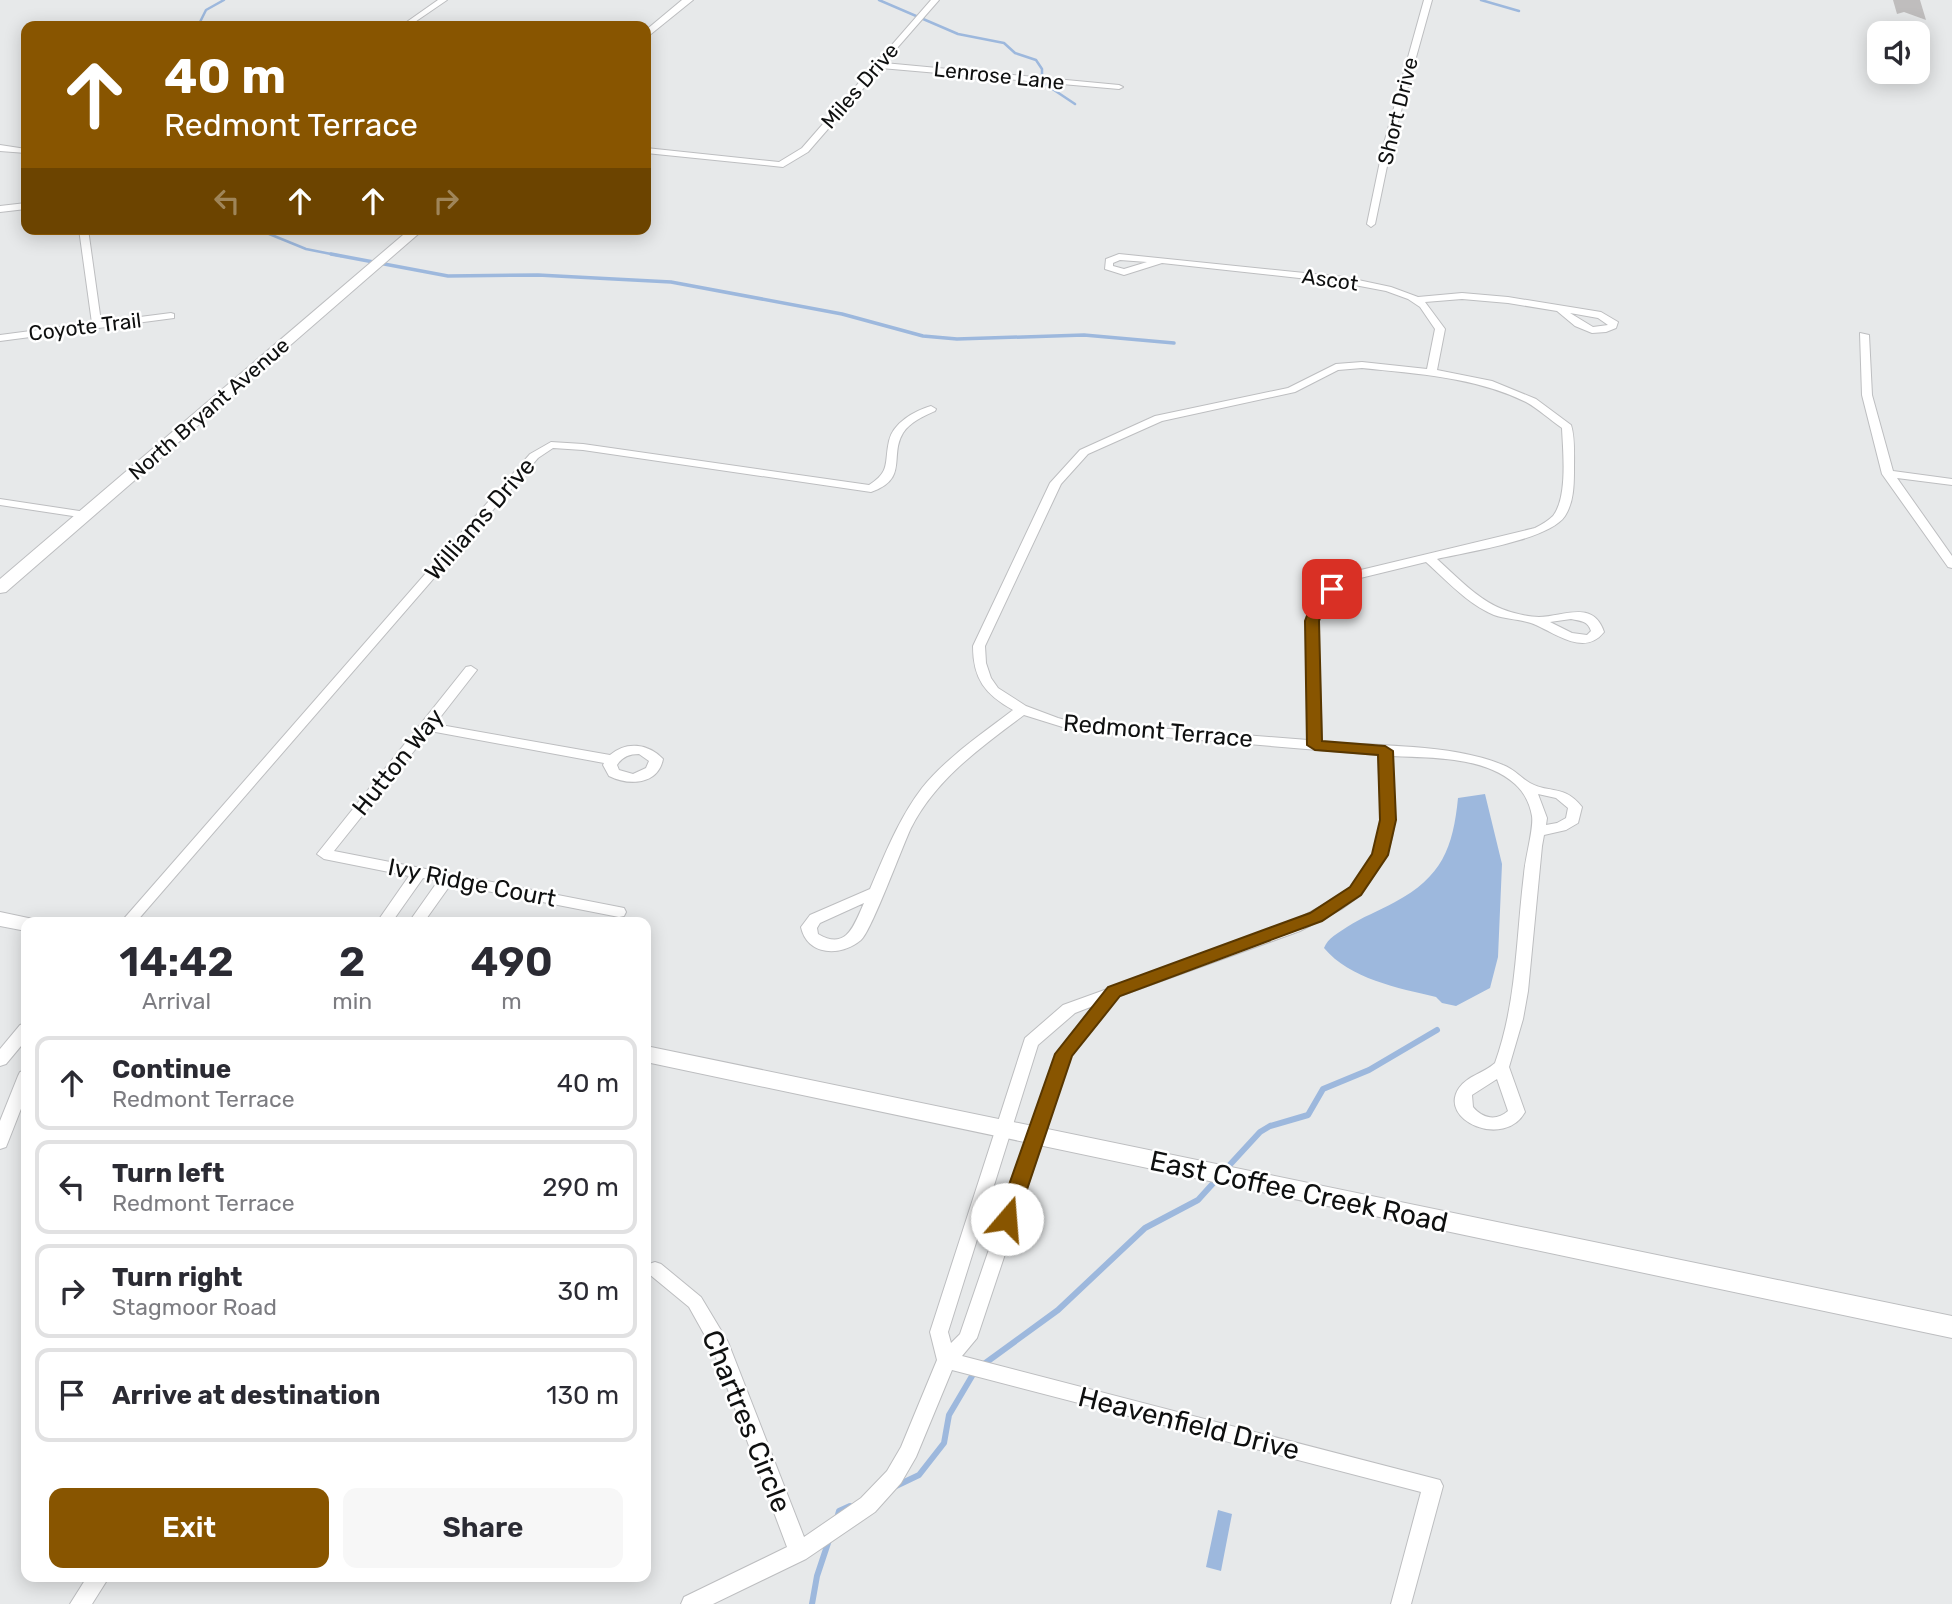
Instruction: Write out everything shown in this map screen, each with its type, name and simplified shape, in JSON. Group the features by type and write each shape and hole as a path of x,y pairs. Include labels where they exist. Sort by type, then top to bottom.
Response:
{"street":[{"path":"412,21 443,0"},
{"path":"651,31 688,0"},
{"name":"Miles Drive","path":"651,152 780,165 805,150 935,0"},
{"name":"Short Drive","path":"1371,224 1387,147 1428,0"},
{"name":"Lenrose Lane","path":"878,65 1119,87"},
{"path":"0,148 21,150"},
{"path":"0,209 21,207"},
{"path":"84,235 97,326"},
{"name":"North Bryant Avenue","path":"0,588 411,235"},
{"name":"Ascot","path":"1160,261 1344,280 1388,289 1416,300 1424,305 1440,329 1431,372"},
{"path":"1416,300 1439,296 1466,296 1561,310"},
{"name":"Coyote Trail","path":"0,338 171,316"},
{"path":"1864,335 1867,396 1888,474 1952,564"},
{"name":"Redmont Terrace","path":"1429,558 1546,528 1559,516 1566,502 1567,427 1532,401 1488,383 1431,372 1362,365 1336,367 1292,390 1159,418 1084,452 1056,483 979,646 979,665 985,680 1000,696 1023,710 1069,725 1469,758 1507,772 1529,788 1561,795 1574,807 1573,820 1568,824 1536,831"},
{"name":"Williams Drive","path":"132,917 534,456 551,446 583,447 871,489 888,477 894,460 894,440 901,428 918,414 931,409"},
{"path":"1888,474 1952,482"},
{"path":"0,502 86,516"},
{"path":"1315,745 1312,621 1319,600 1344,579 1429,558 1471,595 1493,610 1537,621"},
{"name":"Hutton Way","path":"324,854 471,670"},
{"path":"874,893 905,826 928,790 975,746 1023,710"},
{"path":"426,726 612,760"},
{"path":"946,1360 939,1332 1031,1042 1069,1009 1295,927 1356,891 1380,855 1385,838 1388,820 1385,751"},
{"path":"1501,1067 1514,1027 1525,959 1538,808 1529,788"},
{"name":"Ivy Ridge Court","path":"324,854 619,912"},
{"path":"388,917 419,873"},
{"path":"420,917 448,878"},
{"path":"0,919 21,923"},
{"path":"691,1604 800,1552 868,1505 894,1477 914,1441 946,1360 968,1338 1034,1135 1064,1054 1114,992"},
{"path":"0,1060 21,1035"},
{"name":"East Coffee Creek Road","path":"651,1055 1952,1327"},
{"path":"0,1142 4,1122 21,1086"},
{"name":"Chartres Circle","path":"655,1269 695,1302 721,1348 800,1552"},
{"name":"Heavenfield Drive","path":"946,1360 1433,1486 1401,1604"},
{"path":"80,1604 95,1582"}],"water":[{"path":"1485,794 1502,864 1498,957 1490,988 1456,1006 1442,1003 1436,997 1375,981 1335,959 1324,948 1331,939 1353,923 1411,892 1434,871 1453,832 1458,798"},
{"path":"1218,1510 1232,1514 1221,1571 1206,1567"}],"building":[{"path":"1893,0 1920,0 1926,20 1904,12 1897,14"}],"waterway":[{"path":"200,21 206,10 224,0"},
{"path":"879,0 958,34 1004,43 1015,53 1036,60 1042,69 1042,82 1075,104"},
{"path":"1481,0 1519,11"},
{"path":"272,235 306,249 331,254"},
{"path":"331,254 448,276 538,275 671,282 842,314 923,336 957,339 1084,335 1174,343"},
{"path":"331,254 341,256"},
{"path":"1225,1170 1260,1132 1270,1126 1308,1115 1323,1089 1369,1070 1437,1030"},
{"path":"984,1364 1058,1310 1145,1228 1198,1200 1217,1179"},
{"path":"896,1486 919,1475 944,1443 949,1415 975,1371"},
{"path":"837,1518 839,1511 850,1506"},
{"path":"812,1604 817,1576 829,1540"}],"route":[{"path":"1007,1219 1064,1054 1091,1017 1114,992 1316,917 1356,891 1380,855 1388,820 1385,751 1315,745 1312,621 1319,600 1332,589"}]}
